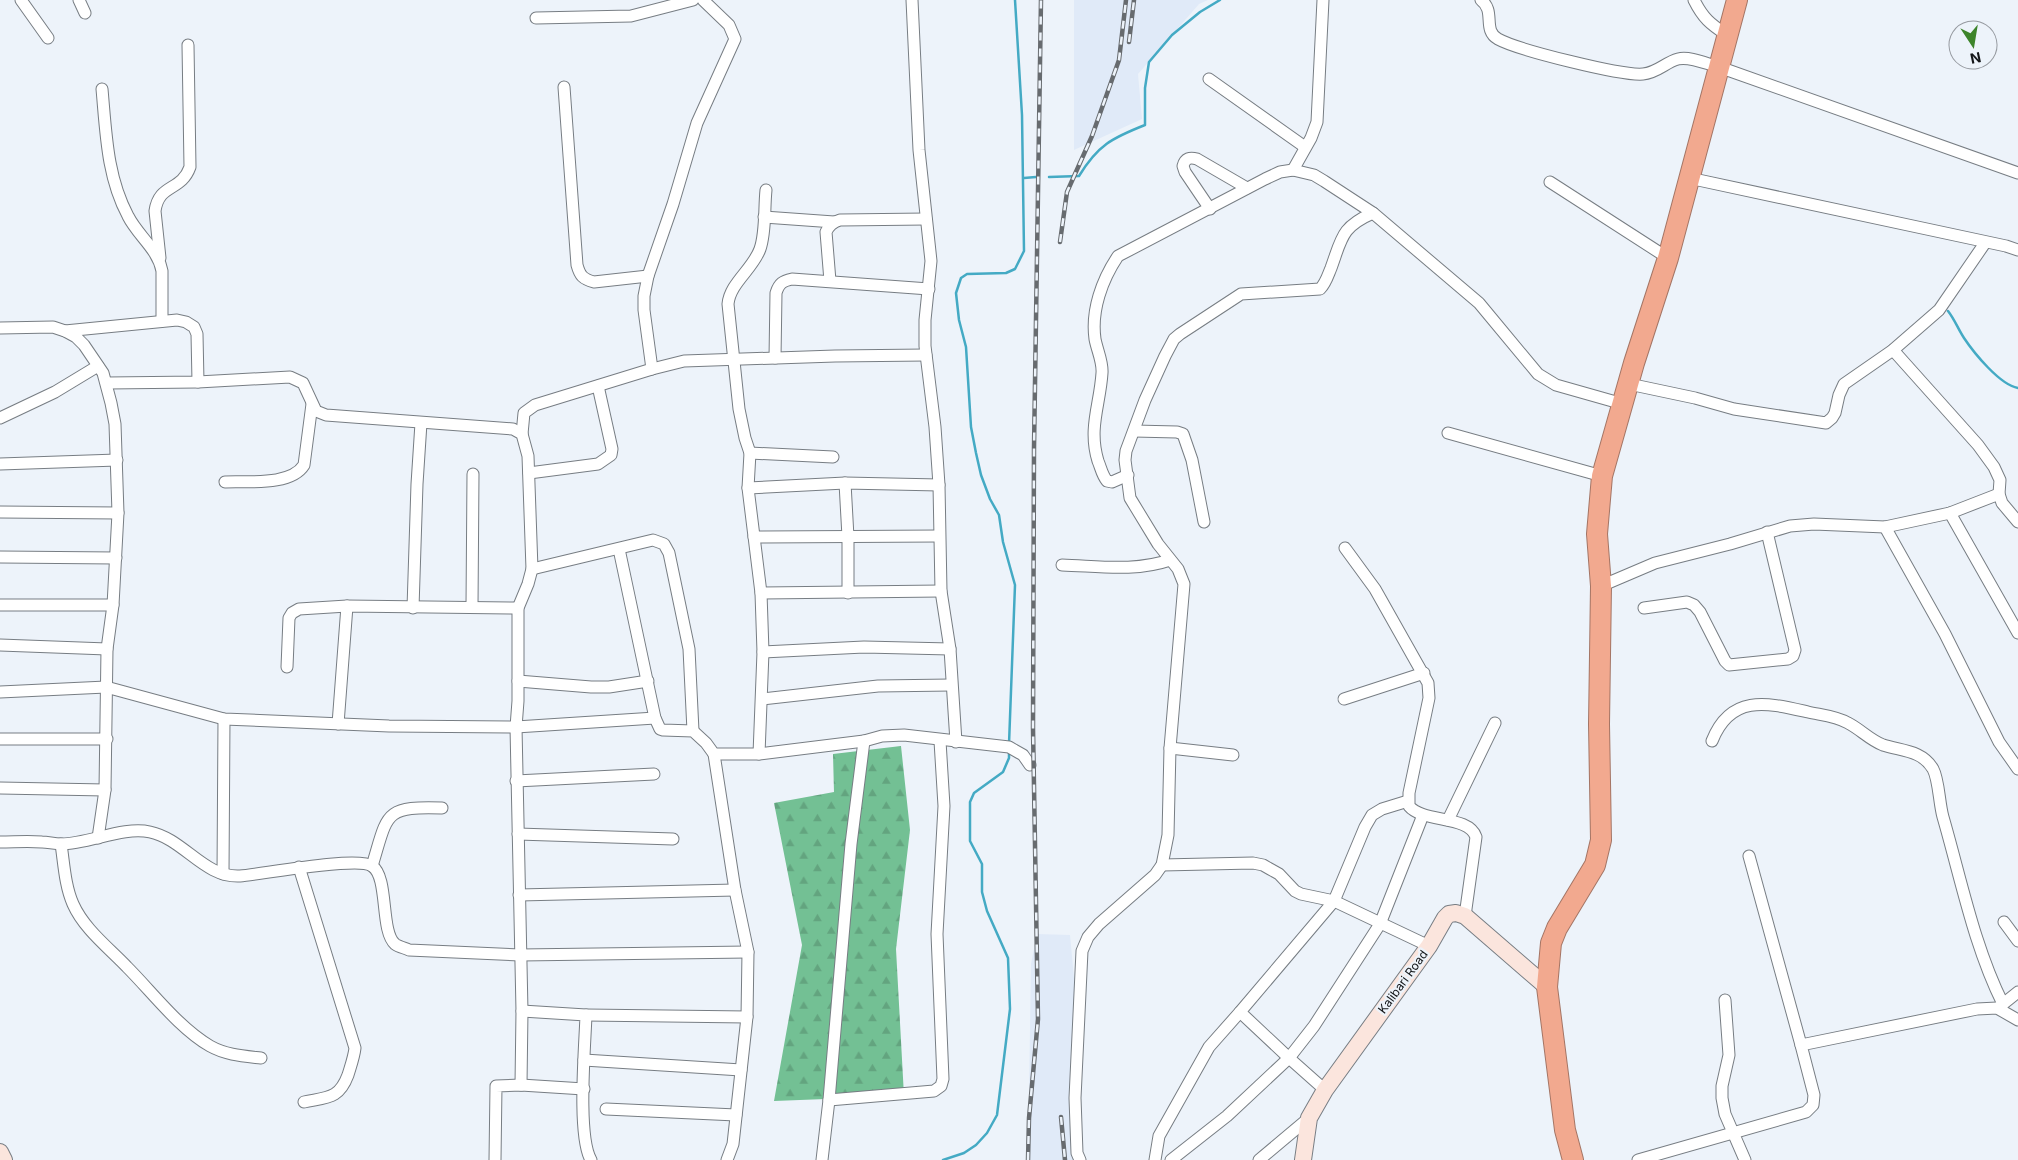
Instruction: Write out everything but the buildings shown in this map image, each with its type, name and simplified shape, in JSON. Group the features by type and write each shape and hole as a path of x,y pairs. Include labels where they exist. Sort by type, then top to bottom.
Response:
{"highway":[{"path":"1573,1160 1565,1130 1547,987 1551,943 1557,928 1595,865 1601,840 1599,724 1601,586 1597,534 1602,476 1634,363 1668,258 1737,0"}],"street":[{"path":"22,0 48,38"},
{"path":"79,0 85,13"},
{"path":"536,18 625,17 693,0"},
{"path":"652,369 644,310 644,296 648,276 673,204 697,123 735,40 729,25 703,0"},
{"path":"912,0 919,150 930,261 925,320 926,355 935,427 939,485 941,591 950,649 956,742"},
{"path":"1293,170 1315,128 1318,114 1323,0"},
{"path":"1481,0 1489,12 1489,28 1492,34 1499,40 1520,47 1600,68 1636,74 1652,73 1676,59 1682,58 1719,67 2018,173"},
{"path":"1694,0 1709,24 1727,35"},
{"path":"162,321 162,271 155,211 159,197 186,178 190,167 188,45"},
{"path":"1209,79 1305,147"},
{"path":"564,87 577,265 580,275 585,280 594,282 648,276"},
{"path":"102,89 108,158 113,180 127,215 161,263"},
{"path":"1210,209 1185,172 1183,166 1187,159 1191,157 1197,159 1248,188"},
{"path":"1128,475 1112,482 1107,481 1103,476 1096,454 1094,438 1094,420 1102,373 1094,330 1096,306 1109,270 1118,256 1280,172 1293,170 1314,175 1373,213 1479,303 1538,374 1556,385 1623,404"},
{"path":"1689,178 2018,250"},
{"path":"1550,182 1668,258"},
{"path":"759,754 763,652 761,593 748,488 750,453 742,425 729,313 729,296 758,254 762,240 766,190"},
{"path":"1080,1160 1077,1153 1074,1098 1082,951 1088,937 1099,924 1155,875 1162,865 1168,835 1170,748 1184,584 1178,569 1158,544 1130,498 1125,460 1145,400 1174,339 1241,294 1320,288 1327,279 1346,230 1359,219 1373,213"},
{"path":"764,217 834,222"},
{"path":"830,282 826,232 828,226 834,222 840,220 926,219"},
{"path":"1629,384 1695,398 1734,410 1826,423 1835,413 1838,395 1844,384 1893,350 1939,310 1985,243"},
{"path":"775,358 778,287 783,281 792,279 929,289"},
{"path":"65,331 162,321 186,322 194,327 197,334 198,382"},
{"path":"0,328 53,327 65,331 84,346 107,383 115,424 118,513 116,558 107,649 105,790 98,838"},
{"path":"1893,350 1978,445 1994,467 2000,480 1999,494 2009,513 2018,522"},
{"path":"521,1085 522,1011 516,727 518,608 532,569 528,456 522,434 523,418 528,408 652,369 694,360 926,355"},
{"path":"0,418 55,392 98,366"},
{"path":"107,383 198,382 290,377 303,383 316,411 326,415 513,429 522,434"},
{"path":"529,473 598,464 611,455 612,449 598,386"},
{"path":"225,482 284,479 300,471 304,465 312,404"},
{"path":"413,608 421,423"},
{"path":"1134,431 1177,432 1184,434 1197,483 1204,522"},
{"path":"1448,433 1602,476"},
{"path":"750,453 833,457"},
{"path":"0,464 117,460"},
{"path":"472,607 473,474"},
{"path":"748,488 845,483 939,485"},
{"path":"845,483 848,537 848,593"},
{"path":"1601,586 1655,563 1730,544 1766,532 1802,524 1885,527 1950,513 1999,494"},
{"path":"0,512 118,513"},
{"path":"1950,513 2018,633"},
{"path":"1885,527 1945,634 1999,742 2016,764"},
{"path":"1644,608 1687,602 1694,605 1700,612 1725,661 1729,665 1788,659 1793,656 1794,650 1766,532"},
{"path":"754,537 939,536"},
{"path":"532,569 653,540 664,544 669,553 689,649 693,730 714,754 735,890 748,952 747,1017 733,1144 727,1160"},
{"path":"1345,548 1376,590 1428,683 1429,698 1408,801 1409,806 1423,815 1468,826 1474,831 1476,836 1465,916 1547,987"},
{"path":"619,549 657,723 663,730 693,730"},
{"path":"0,557 116,558"},
{"path":"1062,565 1139,568 1170,560"},
{"path":"761,593 941,591"},
{"path":"0,604 112,605"},
{"path":"338,724 347,606"},
{"path":"287,667 289,618 292,613 299,609 347,606 518,608"},
{"path":"0,646 107,649"},
{"path":"763,652 864,647 950,649"},
{"path":"1344,699 1424,674"},
{"path":"518,681 609,687 648,681"},
{"path":"762,700 878,686 952,685"},
{"path":"0,692 106,687 224,719 338,724 516,727 655,718"},
{"path":"1712,741 1721,724 1738,710 1747,706 1768,704 1835,717 1876,741 1916,754 1926,760 1934,771 1941,810 1983,957 2000,1006 2018,1020"},
{"path":"223,874 224,719"},
{"path":"1448,820 1495,723"},
{"path":"714,754 759,754 864,741 882,736 904,735 940,741 1009,748 1023,755 1030,765"},
{"path":"0,739 107,739"},
{"path":"822,1160 851,844 864,741"},
{"path":"829,1100 934,1091 941,1086 943,1080 937,934 944,806 940,741"},
{"path":"1170,748 1233,755"},
{"path":"516,781 654,774"},
{"path":"0,788 105,790"},
{"path":"1155,1160 1159,1136 1209,1046 1334,900 1372,815 1382,809 1408,801"},
{"path":"372,866 384,824 389,817 399,811 408,809 442,808"},
{"path":"1171,1160 1227,1116 1289,1058 1314,1026 1380,924 1423,815"},
{"path":"0,842 60,844 148,831 165,836 179,844 206,866 223,874 238,876 361,862 372,866 379,874 388,930 395,944 409,950 520,955 748,952"},
{"path":"518,834 673,839"},
{"path":"60,844 73,904 85,923 100,940 202,1041 223,1052 261,1058"},
{"path":"1638,1160 1806,1112 1813,1105 1814,1095 1749,856"},
{"path":"1162,865 1253,863 1263,865 1279,874 1295,891 1301,894 1334,900 1380,924 1429,946"},
{"path":"299,868 355,1048 346,1080 338,1093 331,1097 304,1102"},
{"path":"519,895 735,890"},
{"name":"Kalibari Road","path":"1303,1160 1310,1118 1325,1090 1429,946 1445,918 1449,914 1456,913 1465,916"},
{"path":"2004,922 2018,941"},
{"path":"1801,1045 2000,1006 2018,992"},
{"path":"1725,1000 1729,1055 1722,1086 1722,1098 1725,1114 1745,1160"},
{"path":"522,1011 586,1015 747,1017"},
{"path":"1240,1012 1325,1090"},
{"path":"586,1015 584,1060 585,1144 591,1160"},
{"path":"584,1060 741,1070"},
{"path":"495,1160 496,1086 521,1085 584,1089"},
{"path":"606,1109 736,1115"},
{"path":"1259,1160 1310,1118"},
{"path":"0,1152 4,1160"}],"shaded area":[{"path":"1074,0 1208,0 1199,4 1138,74 1142,119 1074,150"},
{"path":"1037,934 1070,935 1075,989 1075,1160 1028,1160 1031,964"}],"green space":[{"path":"901,746 910,830 896,949 904,1096 774,1101 802,945 774,803 834,792 833,754"}],"waterway":[{"path":"1009,744 1015,585 1003,542 999,515 990,499 981,475 976,453 971,427 966,347 959,320 956,293 961,278 967,274 1006,273 1015,269 1024,251 1022,115 1015,0"},
{"path":"1049,177 1079,176 1086,165 1107,144 1123,134 1145,125 1145,88 1149,62 1172,35 1200,12 1220,0"},
{"path":"1024,178 1036,177"},
{"path":"1948,311 1964,338 1981,360 2003,381 2018,388"},
{"path":"943,1160 964,1153 976,1145 987,1133 997,1115 1010,1009 1008,958 987,911 982,892 982,864 970,841 970,802 974,793 1003,772 1009,758 1009,752"}],"railway":[{"path":"1028,1160 1029,1118 1038,1019 1033,728 1034,448 1041,0"},
{"path":"1060,242 1067,192 1092,136 1119,60 1126,0"},
{"path":"1129,42 1134,0"},
{"path":"1061,1117 1065,1160"}]}
